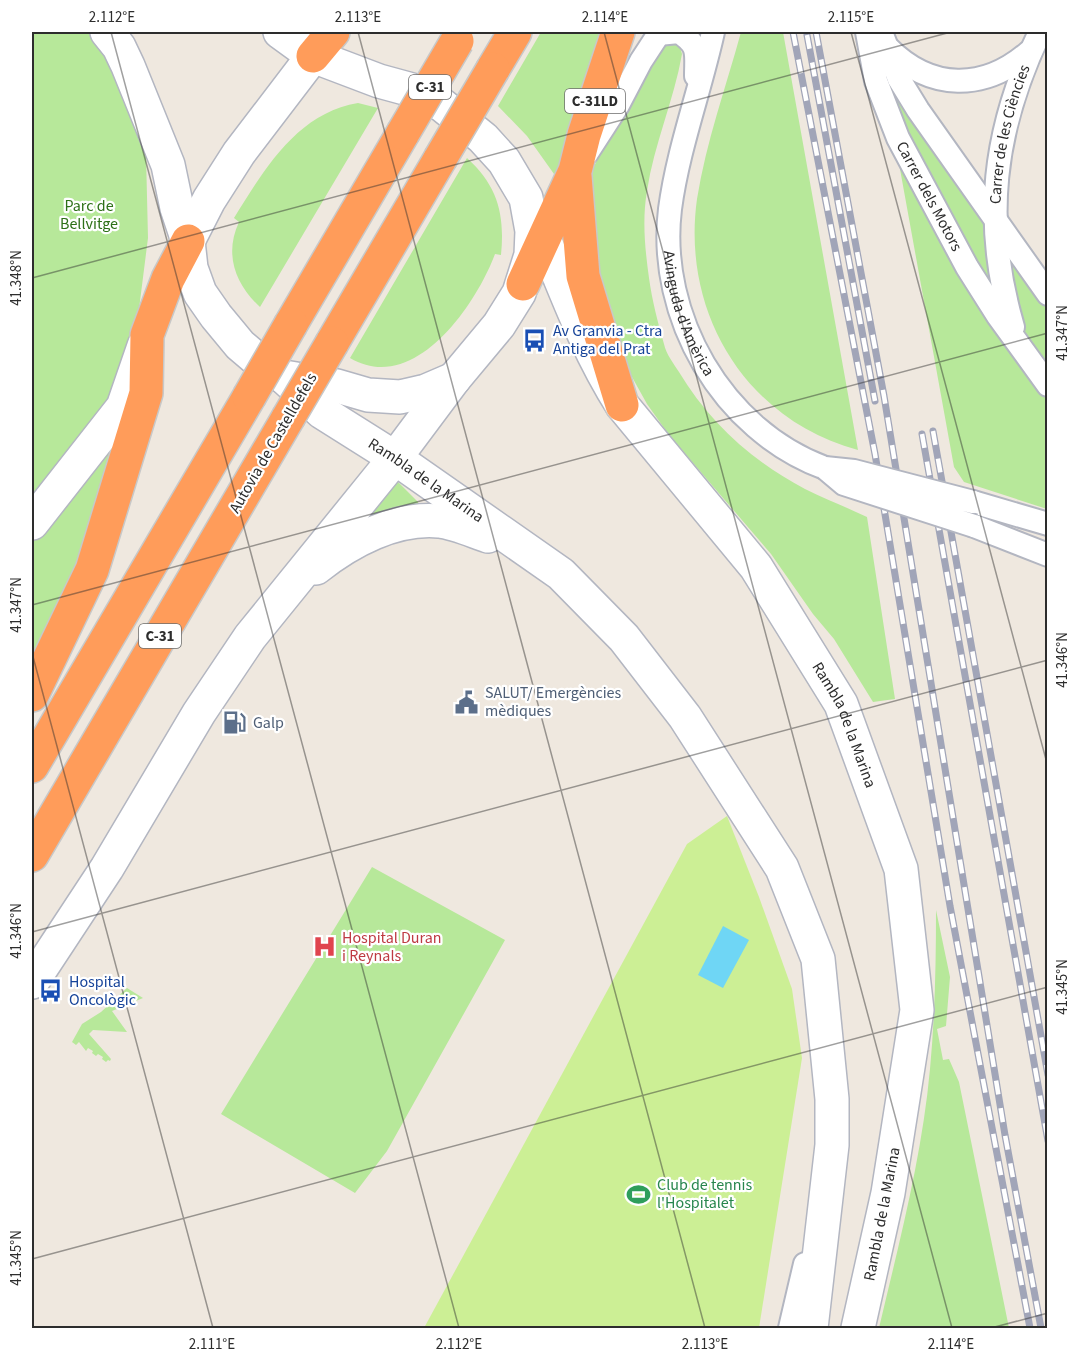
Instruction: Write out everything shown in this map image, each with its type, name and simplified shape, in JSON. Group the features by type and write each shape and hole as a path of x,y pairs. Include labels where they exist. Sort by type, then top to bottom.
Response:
{"highway":[{"name":"Autovia de Castelldefels","path":"32,855 515,32"},
{"name":"C-31LD","path":"523,284 575,171 586,126 618,32"},
{"name":"C-31","path":"32,766 459,36"},
{"path":"575,171 583,276 622,405"},
{"path":"32,695 92,570 146,393 147,335 168,279 188,241"},
{"path":"32,718 55,678 96,654"}],"street":[{"path":"107,32 128,66 168,165 177,208 188,241 191,268 200,293 240,345 260,362 284,377 337,386 368,395 400,397 426,391 454,379"},
{"path":"280,32 323,44 379,81 412,90 442,105 483,138 504,161 526,198 532,231 531,255 523,284"},
{"name":"Avinguda d'Amèrica","path":"575,171 618,105 659,33 679,32 692,40 696,51 696,102"},
{"name":"Avinguda d'Amèrica","path":"713,32 679,161 670,208 669,233 672,276 685,325 704,363 732,404 755,426 784,448 825,468 844,484 974,526 1047,555"},
{"name":"Carrer dels Motors","path":"867,32 876,81 898,138 967,267 1047,385"},
{"name":"Carrer dels Motors","path":"883,38 899,79 918,110 1047,294"},
{"name":"Carrer de les Ciències","path":"883,38 908,65 921,73 955,81 980,80 1004,71 1035,41"},
{"name":"Carrer de les Ciències","path":"994,217 1001,143 1010,105 1035,41"},
{"path":"188,241 209,200 239,153 323,44"},
{"name":"Rambla de la Marina","path":"526,198 570,304 611,388 622,405 756,567 841,704 900,869 917,1010 888,1193 858,1329"},
{"name":"Carrer dels Motors","path":"994,217 1006,298 1012,325 1021,349"},
{"name":"C-31LD","path":"32,982 107,868 199,713 250,637 499,325 523,284"},
{"path":"32,523 123,407 147,335"},
{"name":"Rambla de la Marina","path":"284,377 322,412 395,458 561,574 624,639 685,717 782,868 818,959 832,1099 832,1145 811,1329"},
{"name":"Avinguda d'Amèrica","path":"825,468 854,471 973,502 1047,525"},
{"path":"282,595 332,555 378,531 413,521 441,521 524,550"},
{"path":"790,1329 832,1145"}],"green space":[{"name":"Parc de Bellvitge","path":"32,32 101,32 127,91 146,155 148,238 139,309 123,383 32,500"},
{"path":"541,32 603,32 554,174 527,136 498,106"},
{"path":"741,32 783,32 858,450 818,435 783,414 754,387 730,356 711,321 700,282 695,241 697,199 711,136"},
{"path":"662,42 677,46 682,54 650,174 644,224 649,278 665,348 704,408 750,453 805,489 867,517 895,699 873,702 834,639 813,614 771,554 669,435 647,404 622,359 599,299 590,175 614,125"},
{"path":"881,48 987,218 999,306 891,109"},
{"path":"358,103 378,108 260,307 244,289 234,268 232,246 239,222 234,218 270,163 300,131 317,118 336,109"},
{"path":"896,147 1029,372 1047,398 1047,509 964,482 954,467"},
{"path":"467,158 486,179 497,202 502,227 501,255 495,254 486,275 458,319 439,339 419,355 397,365 374,367 350,358"},
{"path":"1004,244 1047,306 1047,376 1024,340"},
{"path":"113,443 78,561 32,675 32,530"},
{"path":"395,479 418,504 356,522"},
{"name":"Club de tennis l'Hospitalet","path":"727,816 792,989 802,1058 759,1328 424,1328 687,844"},
{"path":"372,867 505,940 387,1151 355,1193 221,1114"},
{"path":"936,910 950,977 946,1026 937,1029 943,1060 949,1059 959,1082 1009,1328 879,1328 909,1200 926,1102 932,1049"},
{"path":"127,988 143,998 112,1011 127,1032 93,1030 89,1034 111,1059 110,1061 106,1062 102,1059 103,1057 98,1054 96,1056 88,1048 86,1051 79,1042 76,1045 72,1042 82,1024 101,1012"}],"water":[{"path":"723,926 749,940 723,988 698,975"}],"railway":[{"path":"793,32 875,454 950,906 1030,1328"},
{"path":"816,32 884,396 1005,1135 1041,1328"},
{"path":"807,35 875,401"},
{"path":"933,431 1048,1075"},
{"path":"922,434 1048,1141"}],"place":[{"name":"Av Granvia - Ctra Antiga del Prat","path":"535,340"},
{"name":"SALUT/ Emergències mèdiques","path":"467,702"},
{"name":"Galp","path":"235,723"},
{"name":"Hospital Duran i Reynals","path":"324,947"},
{"name":"Hospital Oncològic","path":"51,991"},
{"name":"Club de tennis l'Hospitalet","path":"639,1194"}]}
